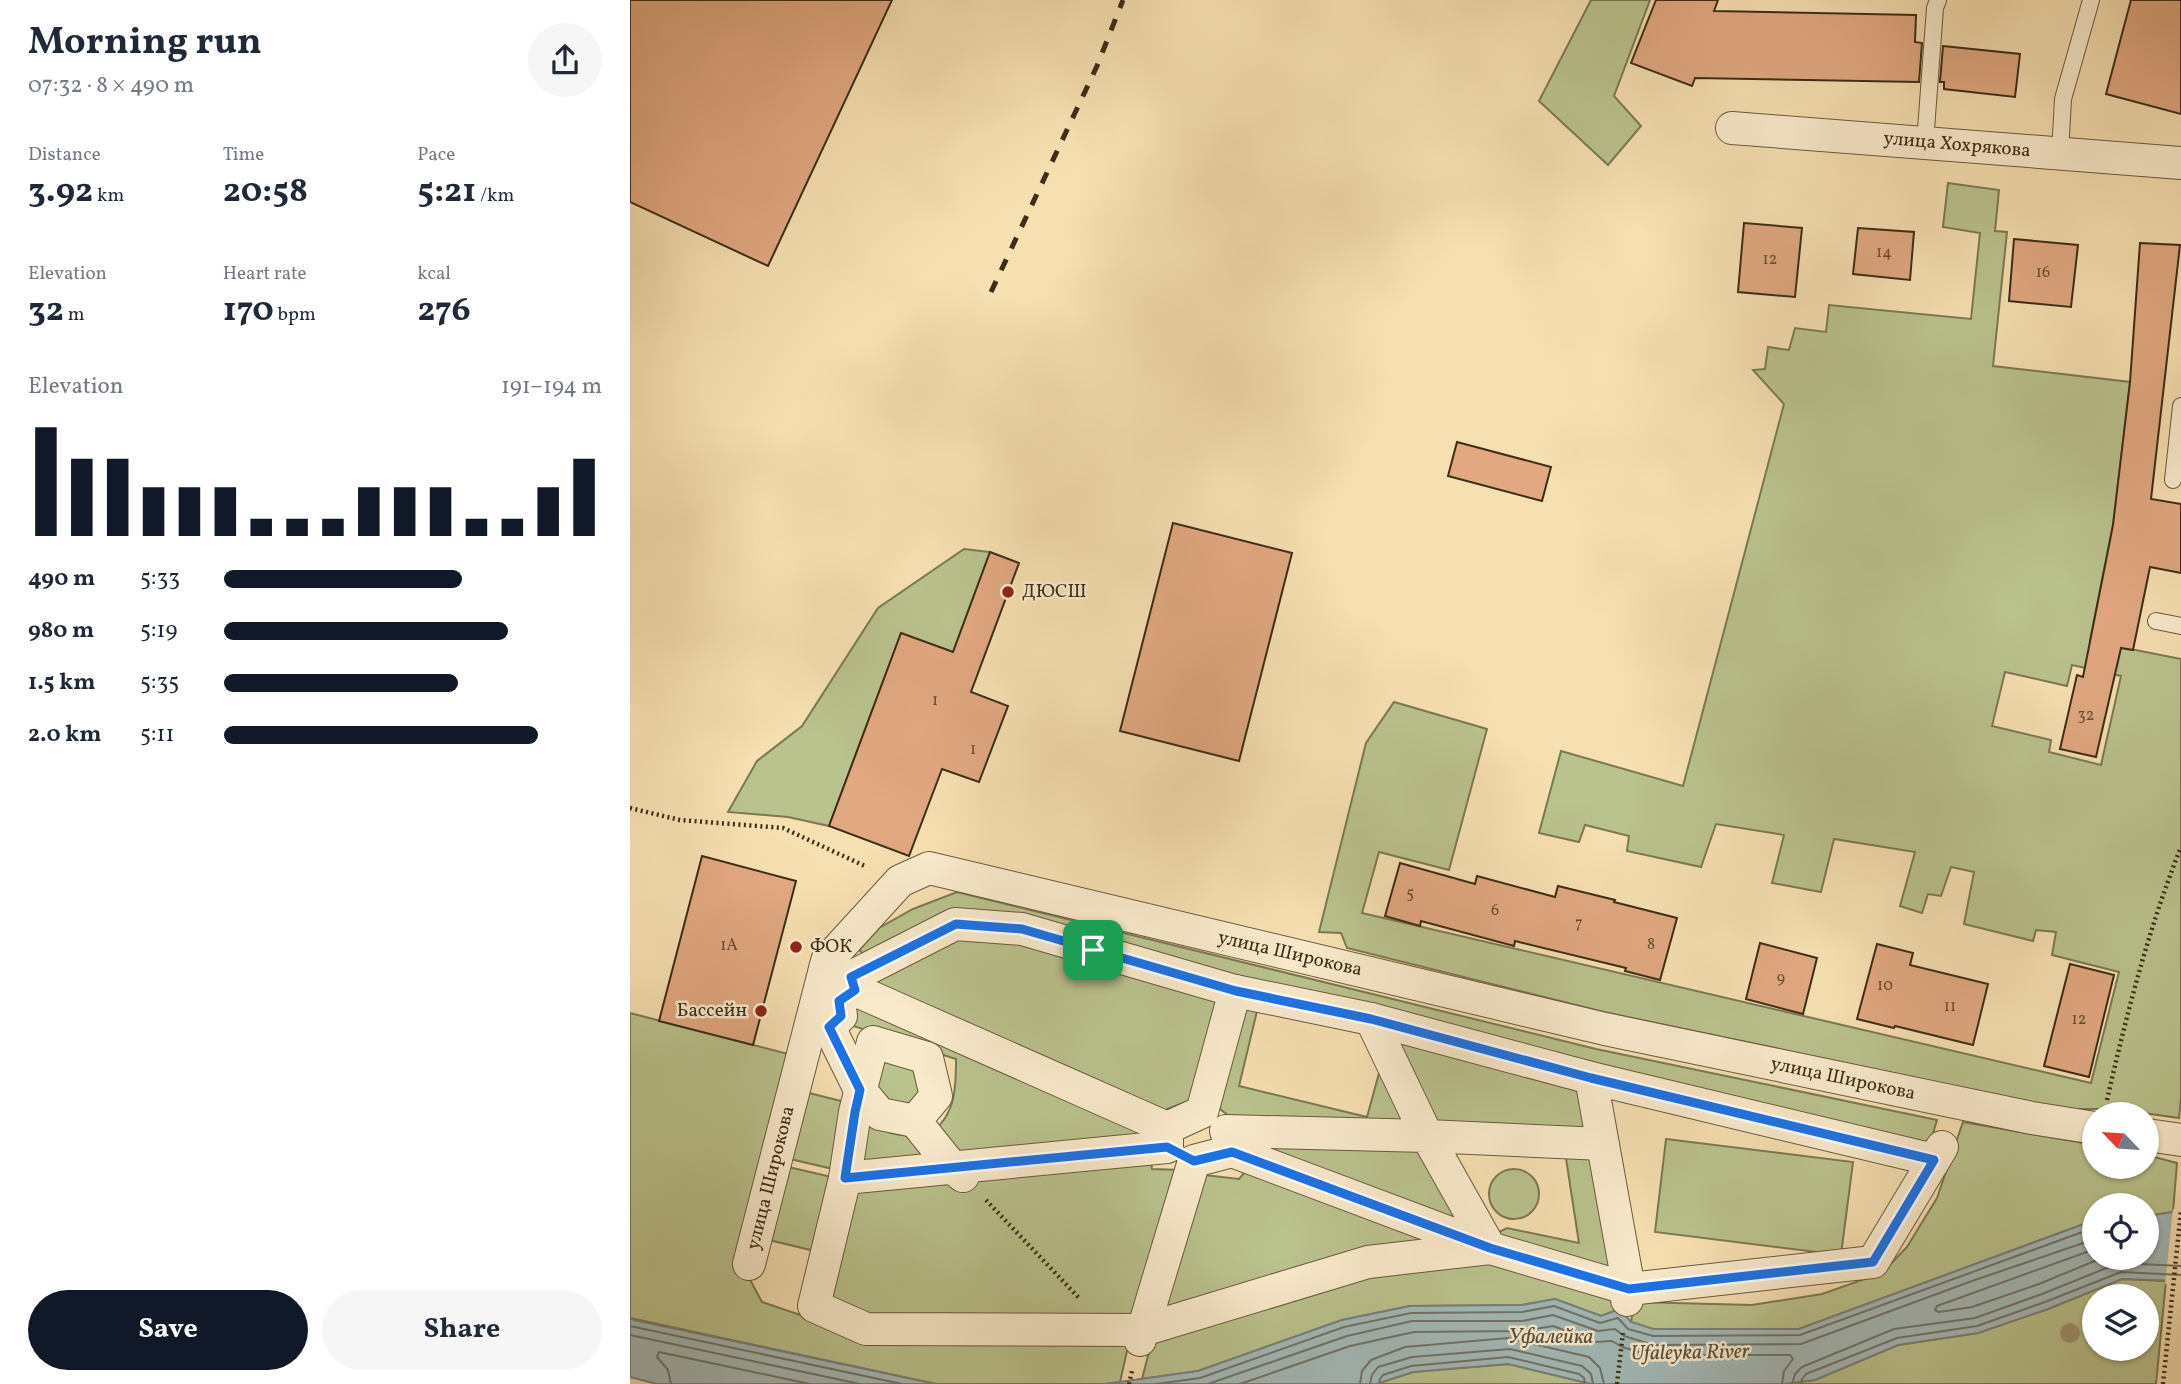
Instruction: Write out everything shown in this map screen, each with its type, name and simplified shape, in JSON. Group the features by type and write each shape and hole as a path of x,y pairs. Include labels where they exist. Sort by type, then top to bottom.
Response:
{"street":[{"name":"улица Хохрякова","path":"1732,128 2181,163"},
{"name":"улица Широкова","path":"749,1264 827,961 900,881 929,868 1605,1029 2032,1118 2082,1116"},
{"path":"956,924 1022,929 1236,991 1371,1019 1591,1078 1938,1154 1873,1262 1628,1295 1490,1248 1220,1132 1176,1145 855,990 851,977 956,924"},
{"path":"855,990 839,1001 841,1016 829,1027 860,1090 880,1114 915,1121 957,1171"},
{"path":"1220,1132 1236,991"},
{"path":"1371,1019 1427,1136 1490,1248"},
{"path":"915,1121 936,1096 927,1058 873,1042 855,1112 845,1178 814,1306 866,1329 1124,1331 1368,1262 1490,1248"},
{"path":"1591,1078 1628,1295"},
{"path":"845,1178 957,1171 1176,1145 1220,1132 1427,1136 1602,1144"},
{"path":"2160,1137 2181,1140"},
{"path":"1124,1331 1176,1145"}],"lane":[{"path":"1925,143 1935,8 1938,0"},
{"path":"2060,154 2063,99 2091,0"},
{"path":"2173,480 2181,406"},
{"path":"2156,621 2181,626"}],"path":[{"path":"630,808 680,820 783,828 900,881"},
{"path":"2104,1102 2134,985 2181,847"},
{"path":"957,1171 1124,1331"},
{"path":"2163,1384 2181,1210"},
{"path":"1617,1384 1628,1295"}],"green space":[{"path":"1591,0 1650,0 1614,96 1641,126 1608,165 1539,101"},
{"path":"1948,183 1999,190 1995,231 2007,232 1993,366 2130,382 2113,525 2090,641 2181,659 2179,1118 2160,1115 2160,1102 2082,1102 2082,1109 2062,1109 1604,1012 1347,948 1341,933 1319,932 1366,743 1394,702 1487,729 1449,870 1379,852 1362,913 2091,1083 2119,972 2052,955 2056,932 2036,930 2033,941 1964,924 1974,872 1951,867 1941,896 1928,894 1922,913 1900,906 1915,852 1834,839 1821,892 1772,883 1784,835 1716,824 1701,867 1627,851 1629,836 1585,825 1579,842 1539,833 1561,751 1683,786 1784,404 1753,370 1765,369 1768,347 1789,350 1795,328 1826,332 1829,305 1971,319 1980,233 1943,227","holes":["2072,665 2121,676 2101,765 2049,752 2051,740 1992,726 2005,672 2067,686"]},
{"path":"964,549 990,552 953,652 901,633 829,826 788,817 728,812 757,761 802,726 878,608"},
{"path":"957,892 1596,1049 1937,1120 1930,1144 1589,1072 1021,920 867,957 859,950 879,928 913,909"},
{"path":"955,933 1018,935 1222,998 1196,1098 1155,1114 871,982"},
{"path":"1237,1003 1258,1007 1239,1086 1367,1117 1381,1066 1415,1129 1241,1125 1212,1103"},
{"path":"858,1006 1150,1128 1150,1140 958,1158 932,1132 946,1117 953,1099 956,1059 850,1025"},
{"path":"630,1013 792,1055 785,1087 853,1104 837,1170 769,1154 767,1162 840,1179 823,1253 748,1235 741,1263 762,1302 862,1336 1129,1342 1120,1382 936,1384 630,1318"},
{"path":"1383,1029 1584,1083 1591,1136 1432,1130"},
{"path":"893,1056 924,1074 918,1099 907,1105 893,1105 876,1087 882,1063"},
{"path":"859,1111 886,1131 918,1136 936,1160 852,1171"},
{"path":"1963,1122 2082,1143 2082,1180 2160,1180 2160,1158 2177,1163 2173,1212 2159,1214 2159,1193 2082,1193 2082,1225 1799,1329 1653,1329 1631,1322 1634,1302 1752,1305 1822,1294 1882,1273 1907,1247 1937,1198"},
{"path":"1666,1139 1853,1162 1841,1255 1655,1232"},
{"path":"1246,1141 1425,1147 1478,1236"},
{"path":"1565,1152 1594,1153 1615,1278 1489,1237 1507,1228 1579,1243"},
{"path":"1150,1155 1152,1169 1182,1170 1136,1321 868,1320 821,1300 847,1189"},
{"path":"1250,1166 1469,1245 1154,1320 1196,1174 1239,1179"},
{"path":"1514,1169 1531,1177 1539,1194 1531,1211 1514,1219 1497,1211 1489,1194 1497,1177"},
{"path":"1508,1260 1622,1299 1620,1309 1601,1316 1555,1299 1522,1305 1410,1306 1342,1320 1198,1371 1142,1379 1152,1340 1368,1272"},
{"path":"2122,1279 2166,1281 2159,1353 2159,1284 2110,1284"},
{"path":"2082,1295 2082,1361 2158,1361 2156,1384 1783,1384 1815,1380 1898,1345 1978,1333"},
{"path":"1509,1364 1591,1384 1376,1384 1413,1372"}],"water":[{"name":"Уфалейка","path":"2181,1213 2181,1281 2122,1279 2110,1284 2082,1284 2082,1295 2048,1309 1978,1333 1898,1345 1815,1380 1783,1384 1591,1384 1508,1364 1413,1372 1376,1384 1105,1384 1198,1371 1342,1320 1410,1306 1522,1305 1555,1299 1601,1316 1620,1309 1631,1322 1653,1329 1799,1329 2082,1225 2082,1270 2159,1270 2159,1214"},
{"path":"630,1318 936,1384 657,1384 630,1377"}],"pier":[{"path":"2173,1209 2181,1209 2181,1285 2165,1284"}],"building":[{"path":"630,0 892,0 768,266 630,202"},
{"path":"1656,0 1718,0 1714,11 1916,15 1915,42 1922,43 1919,82 1695,78 1692,86 1631,63"},
{"path":"2131,0 2181,0 2181,114 2106,94"},
{"path":"1943,46 2020,54 2015,97 1944,89 1944,82 1940,82"},
{"path":"1744,223 1802,228 1795,297 1738,292"},
{"path":"1858,228 1914,232 1910,280 1853,274"},
{"path":"2014,239 2078,245 2071,307 2009,301"},
{"path":"2140,243 2180,245 2151,499 2181,504 2181,573 2150,567 2133,650 2121,648 2096,757 2060,749 2077,675 2083,677 2113,525 2130,382"},
{"path":"1457,442 1551,467 1542,501 1448,476"},
{"path":"1173,523 1292,553 1239,761 1120,731"},
{"path":"990,552 1019,563 971,692 1008,706 979,782 942,769 909,856 829,826 901,633 953,652"},
{"path":"702,856 796,881 753,1045 659,1021"},
{"path":"1400,863 1475,884 1477,876 1555,897 1558,886 1677,918 1660,980 1625,971 1626,968 1515,941 1514,946 1421,921 1420,926 1385,916"},
{"path":"1760,943 1817,958 1803,1014 1746,999"},
{"path":"1877,944 1913,953 1910,965 1988,984 1973,1045 1857,1019"},
{"path":"2070,964 2114,975 2089,1077 2044,1066"}],"railway":[{"path":"991,292 1097,66 1123,0"}],"place":[{"name":"ДЮСШ","path":"1008,592"},
{"name":"ФОК","path":"796,947"},
{"name":"Бассейн","path":"761,1011"}],"route":[{"path":"956,924 1022,929 1093,950 1236,991 1371,1019 1591,1078 1934,1160 1873,1262 1629,1289 1490,1248 1232,1152 1194,1161 1167,1147 845,1178 860,1090 829,1027 841,1016 839,1001 855,990 851,977 956,924"}],"water label":[{"name":"Ufaleyka River","path":"1690,1353"}]}
